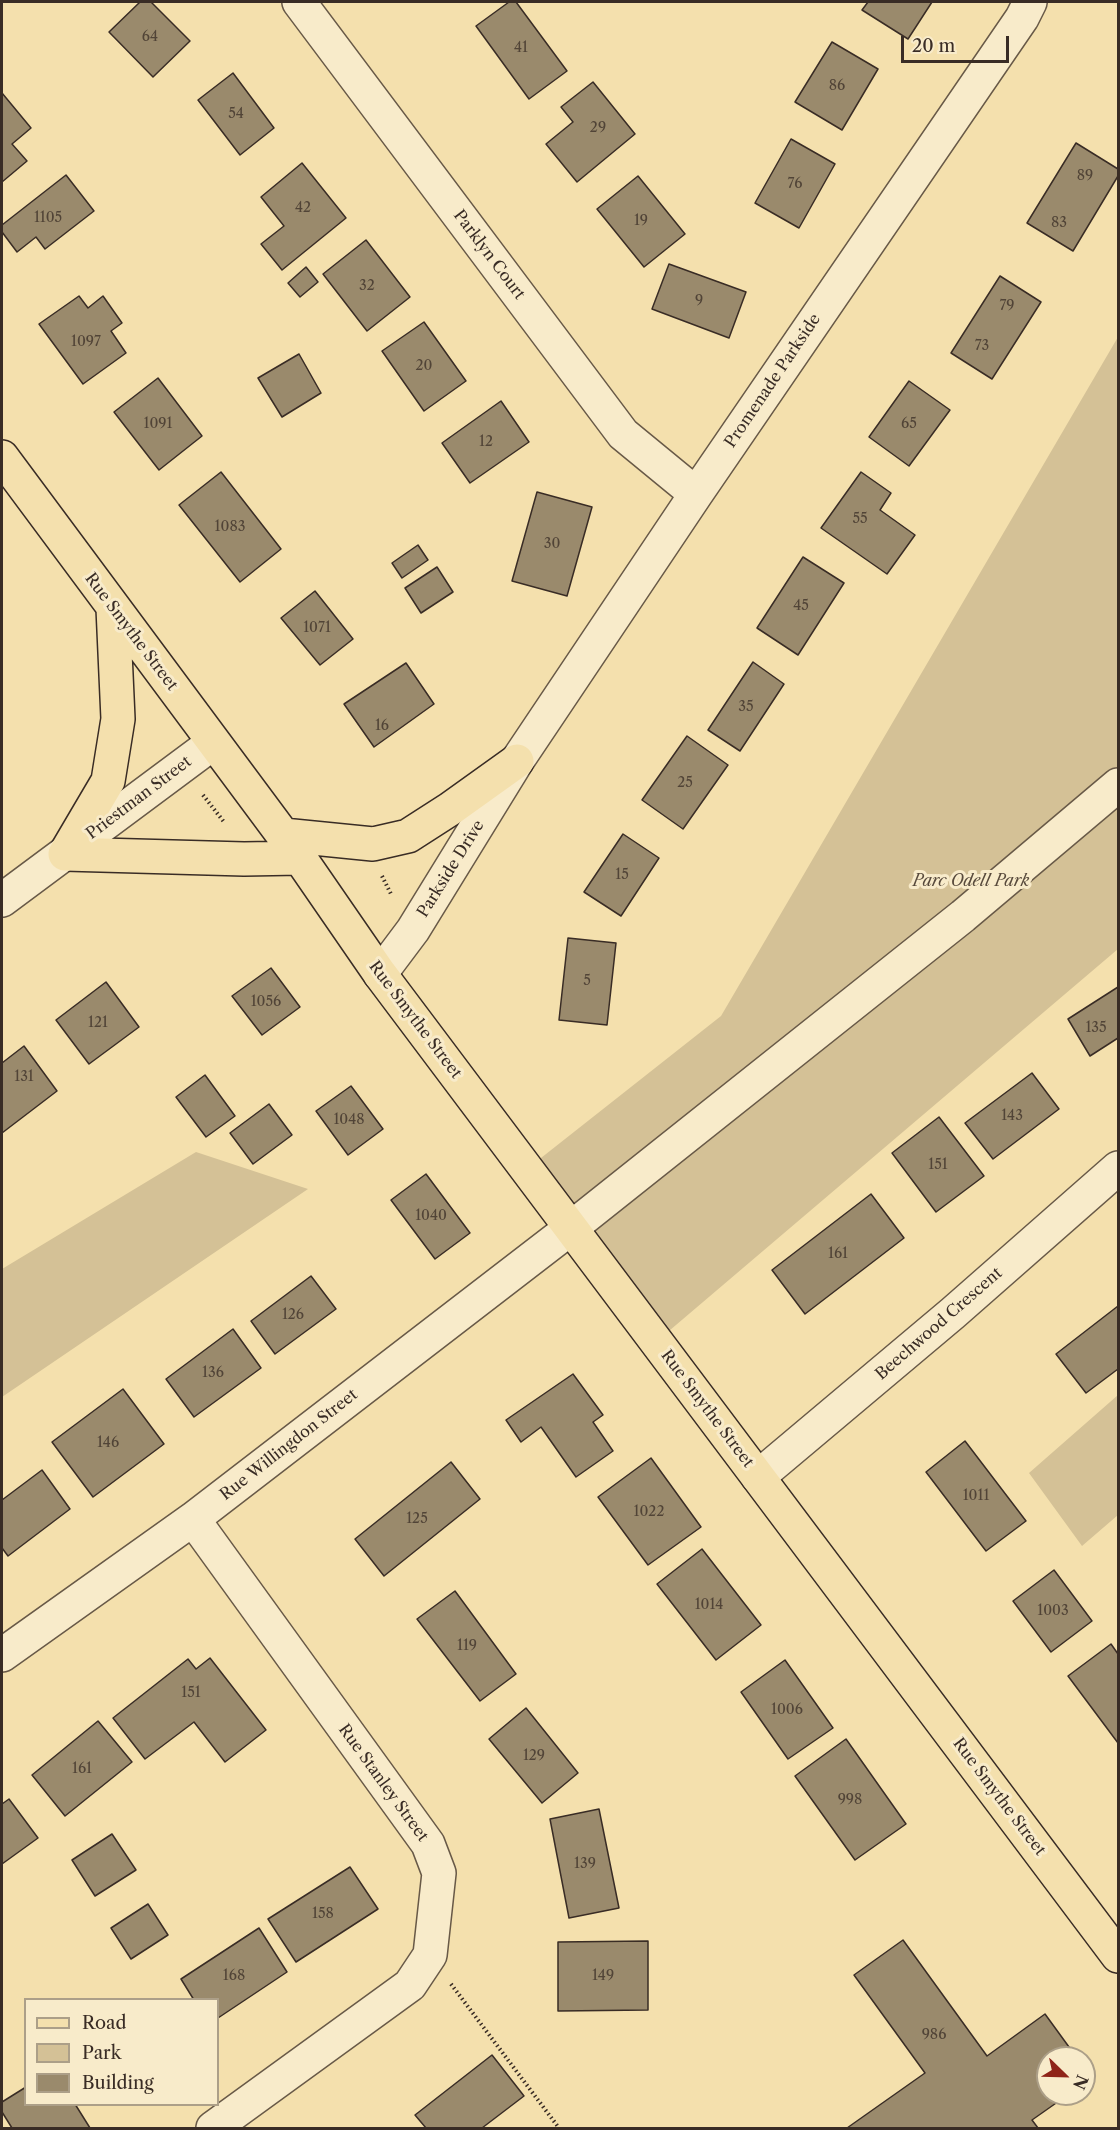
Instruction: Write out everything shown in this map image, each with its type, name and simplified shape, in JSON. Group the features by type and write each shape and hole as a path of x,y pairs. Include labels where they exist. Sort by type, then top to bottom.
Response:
{"main road":[{"name":"Rue Smythe Street","path":"2,457 292,847 380,974 1119,1956"},
{"path":"113,608 118,719 108,781 64,854 244,859 292,847 373,844 408,837 517,761"}],"street":[{"name":"Parklyn Court","path":"299,2 623,434 696,494"},
{"name":"Promenade Parkside","path":"517,761 696,494 1022,18 1030,2"},
{"name":"Priestman Street","path":"2,900 213,743"},
{"name":"Parkside Drive","path":"380,974 413,930 517,761"},
{"name":"Rue Willingdon Street","path":"2,1655 193,1519 571,1228 963,916 1119,785"},
{"name":"Beechwood Crescent","path":"758,1478 944,1321 1119,1168"},
{"name":"Rue Stanley Street","path":"193,1519 428,1844 440,1874 430,1955 410,1985 213,2128"}],"path":[{"path":"199,789 229,830"},
{"path":"380,873 393,899"},
{"path":"449,1981 559,2128"}],"green space":[{"name":"Parc Odell Park","path":"1118,337 1118,949 656,1342 527,1169 721,1016"},
{"path":"196,1152 308,1189 2,1397 2,1269"},
{"path":"1118,1395 1118,1515 1082,1546 1029,1473"}],"building":[{"path":"140,2 151,2 190,41 153,77 109,32"},
{"path":"509,2 516,2 567,71 529,99 476,26"},
{"path":"868,2 932,2 908,39 862,10"},
{"path":"832,42 878,69 842,130 795,102"},
{"path":"233,73 274,128 240,155 198,100"},
{"path":"593,82 635,134 577,182 546,144 573,122 561,107"},
{"path":"2,93 31,128 12,144 27,161 2,182"},
{"path":"791,139 835,164 799,228 755,203"},
{"path":"1076,143 1118,169 1118,176 1073,251 1027,223"},
{"path":"302,163 346,218 282,270 261,244 284,226 261,197"},
{"path":"66,175 94,211 45,249 36,237 17,252 2,232 2,225"},
{"path":"638,176 685,234 644,267 597,209"},
{"path":"366,240 410,297 367,331 323,274"},
{"path":"669,264 746,292 729,338 652,309"},
{"path":"306,267 318,282 300,297 288,283"},
{"path":"1000,276 1041,302 992,379 951,353"},
{"path":"79,296 88,308 103,296 122,323 111,331 126,353 83,384 39,324"},
{"path":"424,322 466,381 424,411 382,351"},
{"path":"299,354 321,393 282,417 258,378"},
{"path":"158,378 202,436 159,470 114,412"},
{"path":"909,381 950,410 909,466 869,437"},
{"path":"501,401 529,442 470,483 442,443"},
{"path":"221,472 281,549 240,582 179,505"},
{"path":"861,472 891,493 880,510 915,535 887,574 821,528"},
{"path":"537,492 592,507 567,596 512,581"},
{"path":"418,545 428,560 402,578 392,563"},
{"path":"803,557 844,583 798,655 757,628"},
{"path":"437,567 453,592 421,613 405,588"},
{"path":"315,591 353,639 320,665 281,618"},
{"path":"753,662 784,684 740,751 708,730"},
{"path":"406,663 434,704 374,747 344,704"},
{"path":"687,736 728,765 683,829 642,800"},
{"path":"623,834 659,858 621,916 584,892"},
{"path":"568,938 616,943 607,1025 559,1020"},
{"path":"271,968 300,1007 262,1035 232,996"},
{"path":"106,982 139,1027 89,1064 56,1020"},
{"path":"1118,987 1118,1038 1090,1056 1068,1019"},
{"path":"24,1046 57,1091 2,1133 2,1063"},
{"path":"1032,1073 1059,1109 993,1159 965,1123"},
{"path":"205,1075 235,1116 206,1137 176,1097"},
{"path":"351,1086 383,1129 348,1155 316,1111"},
{"path":"269,1104 292,1135 253,1164 230,1133"},
{"path":"939,1117 984,1176 936,1212 892,1153"},
{"path":"426,1174 470,1233 435,1259 391,1200"},
{"path":"871,1194 904,1238 805,1314 772,1270"},
{"path":"311,1276 336,1309 275,1354 251,1321"},
{"path":"1118,1306 1118,1369 1086,1393 1056,1354"},
{"path":"233,1329 261,1368 194,1417 166,1379"},
{"path":"573,1374 603,1415 593,1422 613,1451 576,1477 541,1427 521,1442 506,1420"},
{"path":"123,1389 164,1444 93,1497 52,1442"},
{"path":"965,1441 1026,1521 986,1551 926,1472"},
{"path":"651,1458 701,1527 648,1565 598,1497"},
{"path":"451,1462 480,1499 384,1576 355,1539"},
{"path":"42,1470 70,1509 8,1556 2,1548 2,1500"},
{"path":"702,1549 761,1625 716,1660 657,1584"},
{"path":"1054,1570 1092,1621 1051,1652 1013,1601"},
{"path":"455,1591 516,1674 480,1701 417,1619"},
{"path":"1111,1644 1118,1654 1118,1743 1068,1676"},
{"path":"210,1658 266,1730 225,1762 194,1722 145,1759 113,1718 188,1659 196,1669"},
{"path":"785,1660 833,1728 788,1759 741,1692"},
{"path":"526,1708 578,1773 542,1803 489,1739"},
{"path":"98,1721 132,1762 65,1816 32,1775"},
{"path":"846,1739 906,1824 855,1860 795,1776"},
{"path":"9,1799 38,1838 2,1864 2,1804"},
{"path":"599,1809 619,1908 569,1918 550,1819"},
{"path":"112,1834 136,1870 95,1896 72,1860"},
{"path":"350,1867 378,1909 296,1962 268,1919"},
{"path":"148,1904 168,1935 131,1959 111,1928"},
{"path":"259,1928 287,1972 219,2017 219,1998 193,1998 181,1979"},
{"path":"903,1940 987,2056 1045,2014 1068,2046 1036,2046 1036,2106 1052,2106 1032,2120 1038,2128 847,2128 925,2073 854,1975"},
{"path":"648,1941 648,2010 558,2011 558,1942"},
{"path":"492,2055 524,2096 482,2128 426,2128 415,2115"},
{"path":"24,2088 24,2106 76,2106 90,2128 12,2128 2,2112 2,2102"}]}
